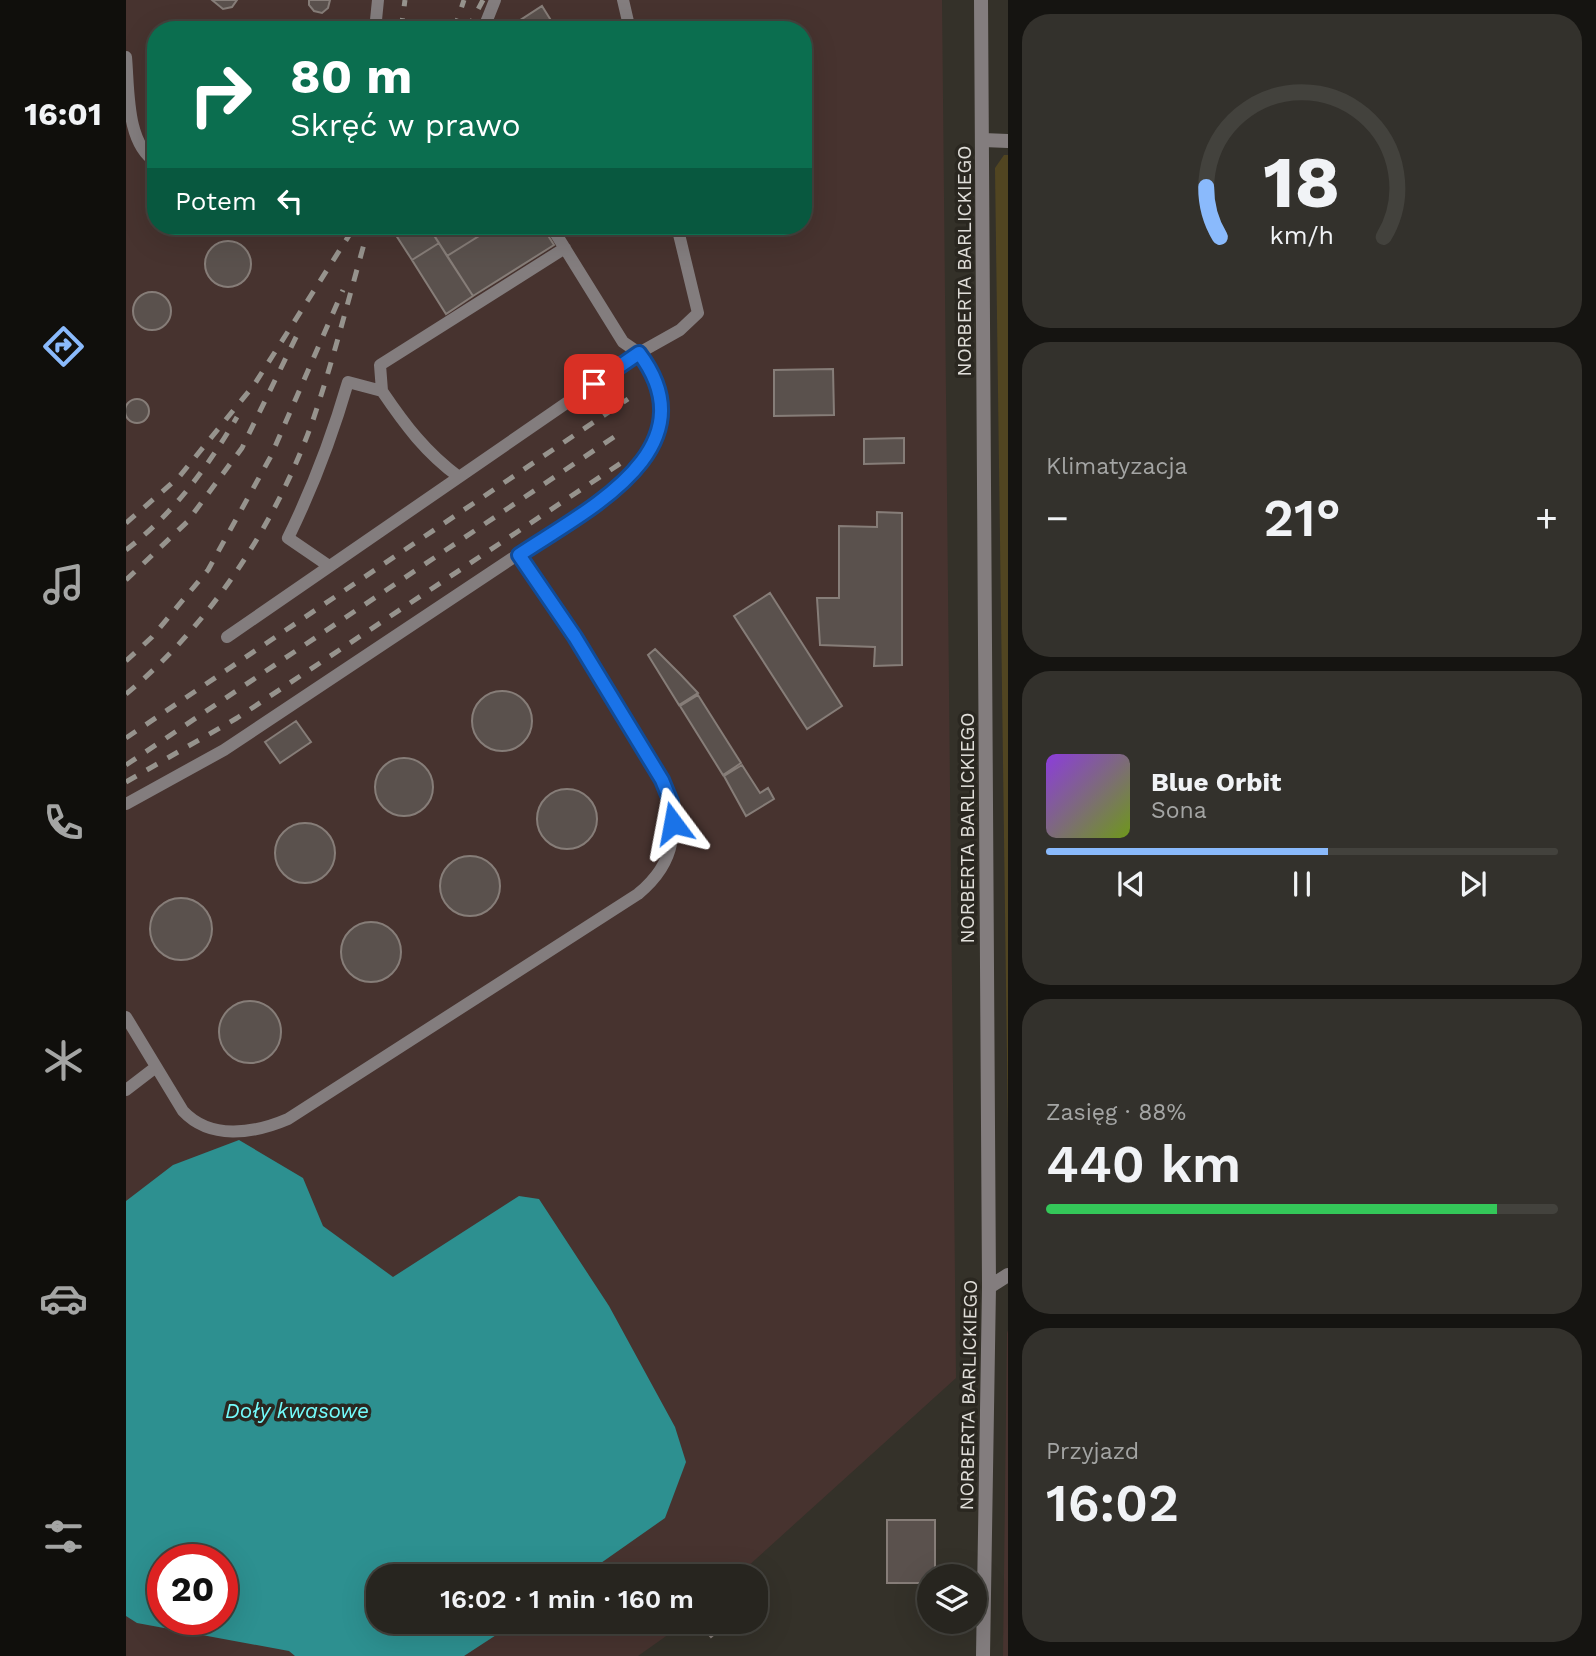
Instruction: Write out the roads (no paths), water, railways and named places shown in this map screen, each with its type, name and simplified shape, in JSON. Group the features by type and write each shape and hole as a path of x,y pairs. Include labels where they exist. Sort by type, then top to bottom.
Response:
{"street":[{"name":"NORBERTA BARLICKIEGO","path":"981,0 989,1287 983,1656"},
{"path":"983,140 1008,141"},
{"path":"989,1287 1008,1275"}],"lane":[{"path":"376,21 378,0"},
{"path":"486,21 495,0"},
{"path":"623,0 628,21"},
{"path":"126,57 129,134 147,156"},
{"path":"126,804 225,750 618,488 639,469 651,451 660,413 660,390 654,372 639,353 623,342 557,235"},
{"path":"227,637 639,353 680,330 698,313 679,235"},
{"path":"459,477 425,449 382,391 380,365 565,248"},
{"path":"329,566 288,538 323,462 348,382 382,391"},
{"path":"126,1017 183,1111 195,1124 230,1132 272,1126 346,1082 638,894 655,880 665,864 673,823 671,802 662,780 575,637 519,555"},
{"path":"126,1090 156,1067"}],"water":[{"name":"Doły kwasowe","path":"239,1140 303,1178 323,1226 393,1277 519,1196 539,1199 609,1306 675,1427 686,1462 665,1518 600,1564 366,1564 366,1634 498,1634 464,1656 295,1656 289,1651 202,1635 238,1635 238,1544 147,1544 147,1625 137,1623 126,1616 126,1201 173,1165"}],"railway":[{"path":"402,21 405,0"},
{"path":"457,21 464,0"},
{"path":"472,21 483,0"},
{"path":"126,523 179,477 254,385 349,235"},
{"path":"126,694 157,666 213,604 260,534 280,497 313,420 367,235"},
{"path":"126,661 152,637 208,570 271,456 343,290"},
{"path":"126,580 187,522 242,448 299,331"},
{"path":"126,738 628,399"},
{"path":"126,550 159,521 188,489 237,417"},
{"path":"126,765 617,435"},
{"path":"126,782 237,718 621,463"}]}
